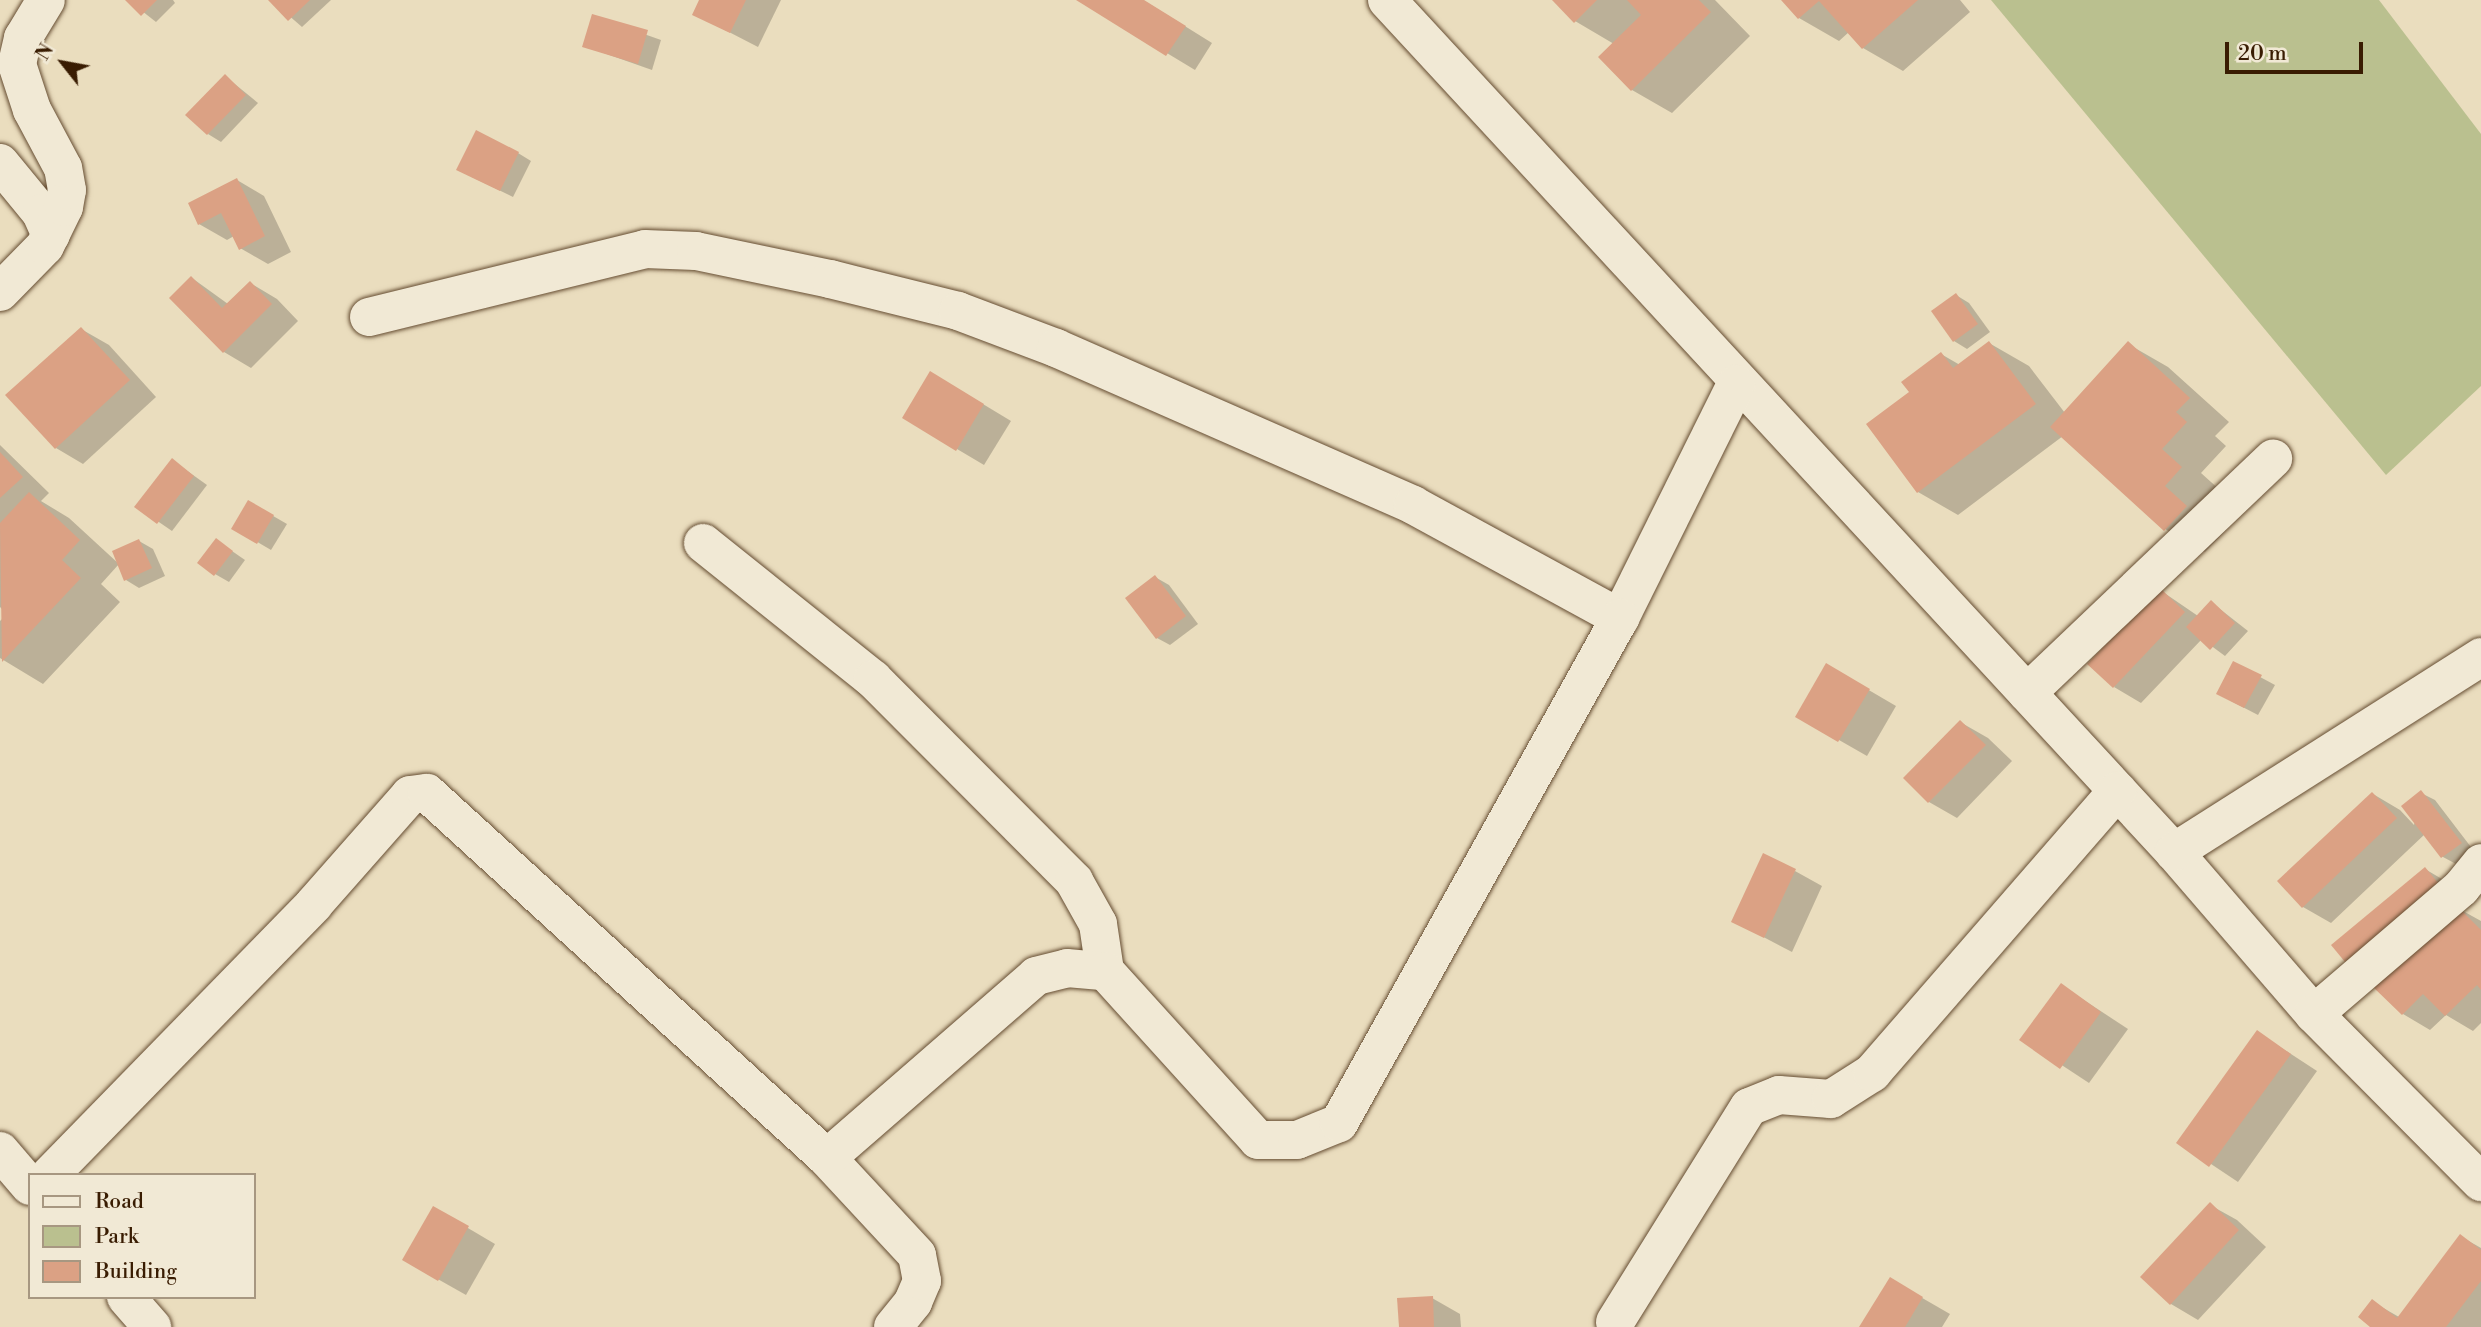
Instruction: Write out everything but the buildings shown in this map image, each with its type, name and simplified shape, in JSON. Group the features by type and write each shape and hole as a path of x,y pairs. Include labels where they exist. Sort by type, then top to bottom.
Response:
{"street":[{"path":"0,292 35,258 51,236 66,199 63,168 32,110 17,64 23,38 46,0"},
{"path":"1387,0 1736,384 2174,852 2314,1014 2481,1182"},
{"path":"0,163 41,213 51,236"},
{"path":"369,317 645,249 696,251 830,279 958,311 1056,348 1413,505 1620,618"},
{"path":"703,543 873,679 1074,881 1098,924 1105,971 1258,1140 1297,1140 1339,1122 1620,618 1736,384"},
{"path":"2027,693 2273,459"},
{"path":"2174,852 2481,657"},
{"path":"1615,1322 1749,1107 1779,1094 1831,1099 1871,1073 2118,791"},
{"path":"52,1173 314,904 410,795 427,793 827,1158 916,1255 922,1281 913,1302 893,1327"},
{"path":"2314,1014 2460,888 2481,863"},
{"path":"827,1158 1035,976 1067,968 1105,971"},
{"path":"0,1152 28,1184"}],"green space":[{"path":"1991,0 2379,0 2481,134 2481,386 2386,475"}]}
